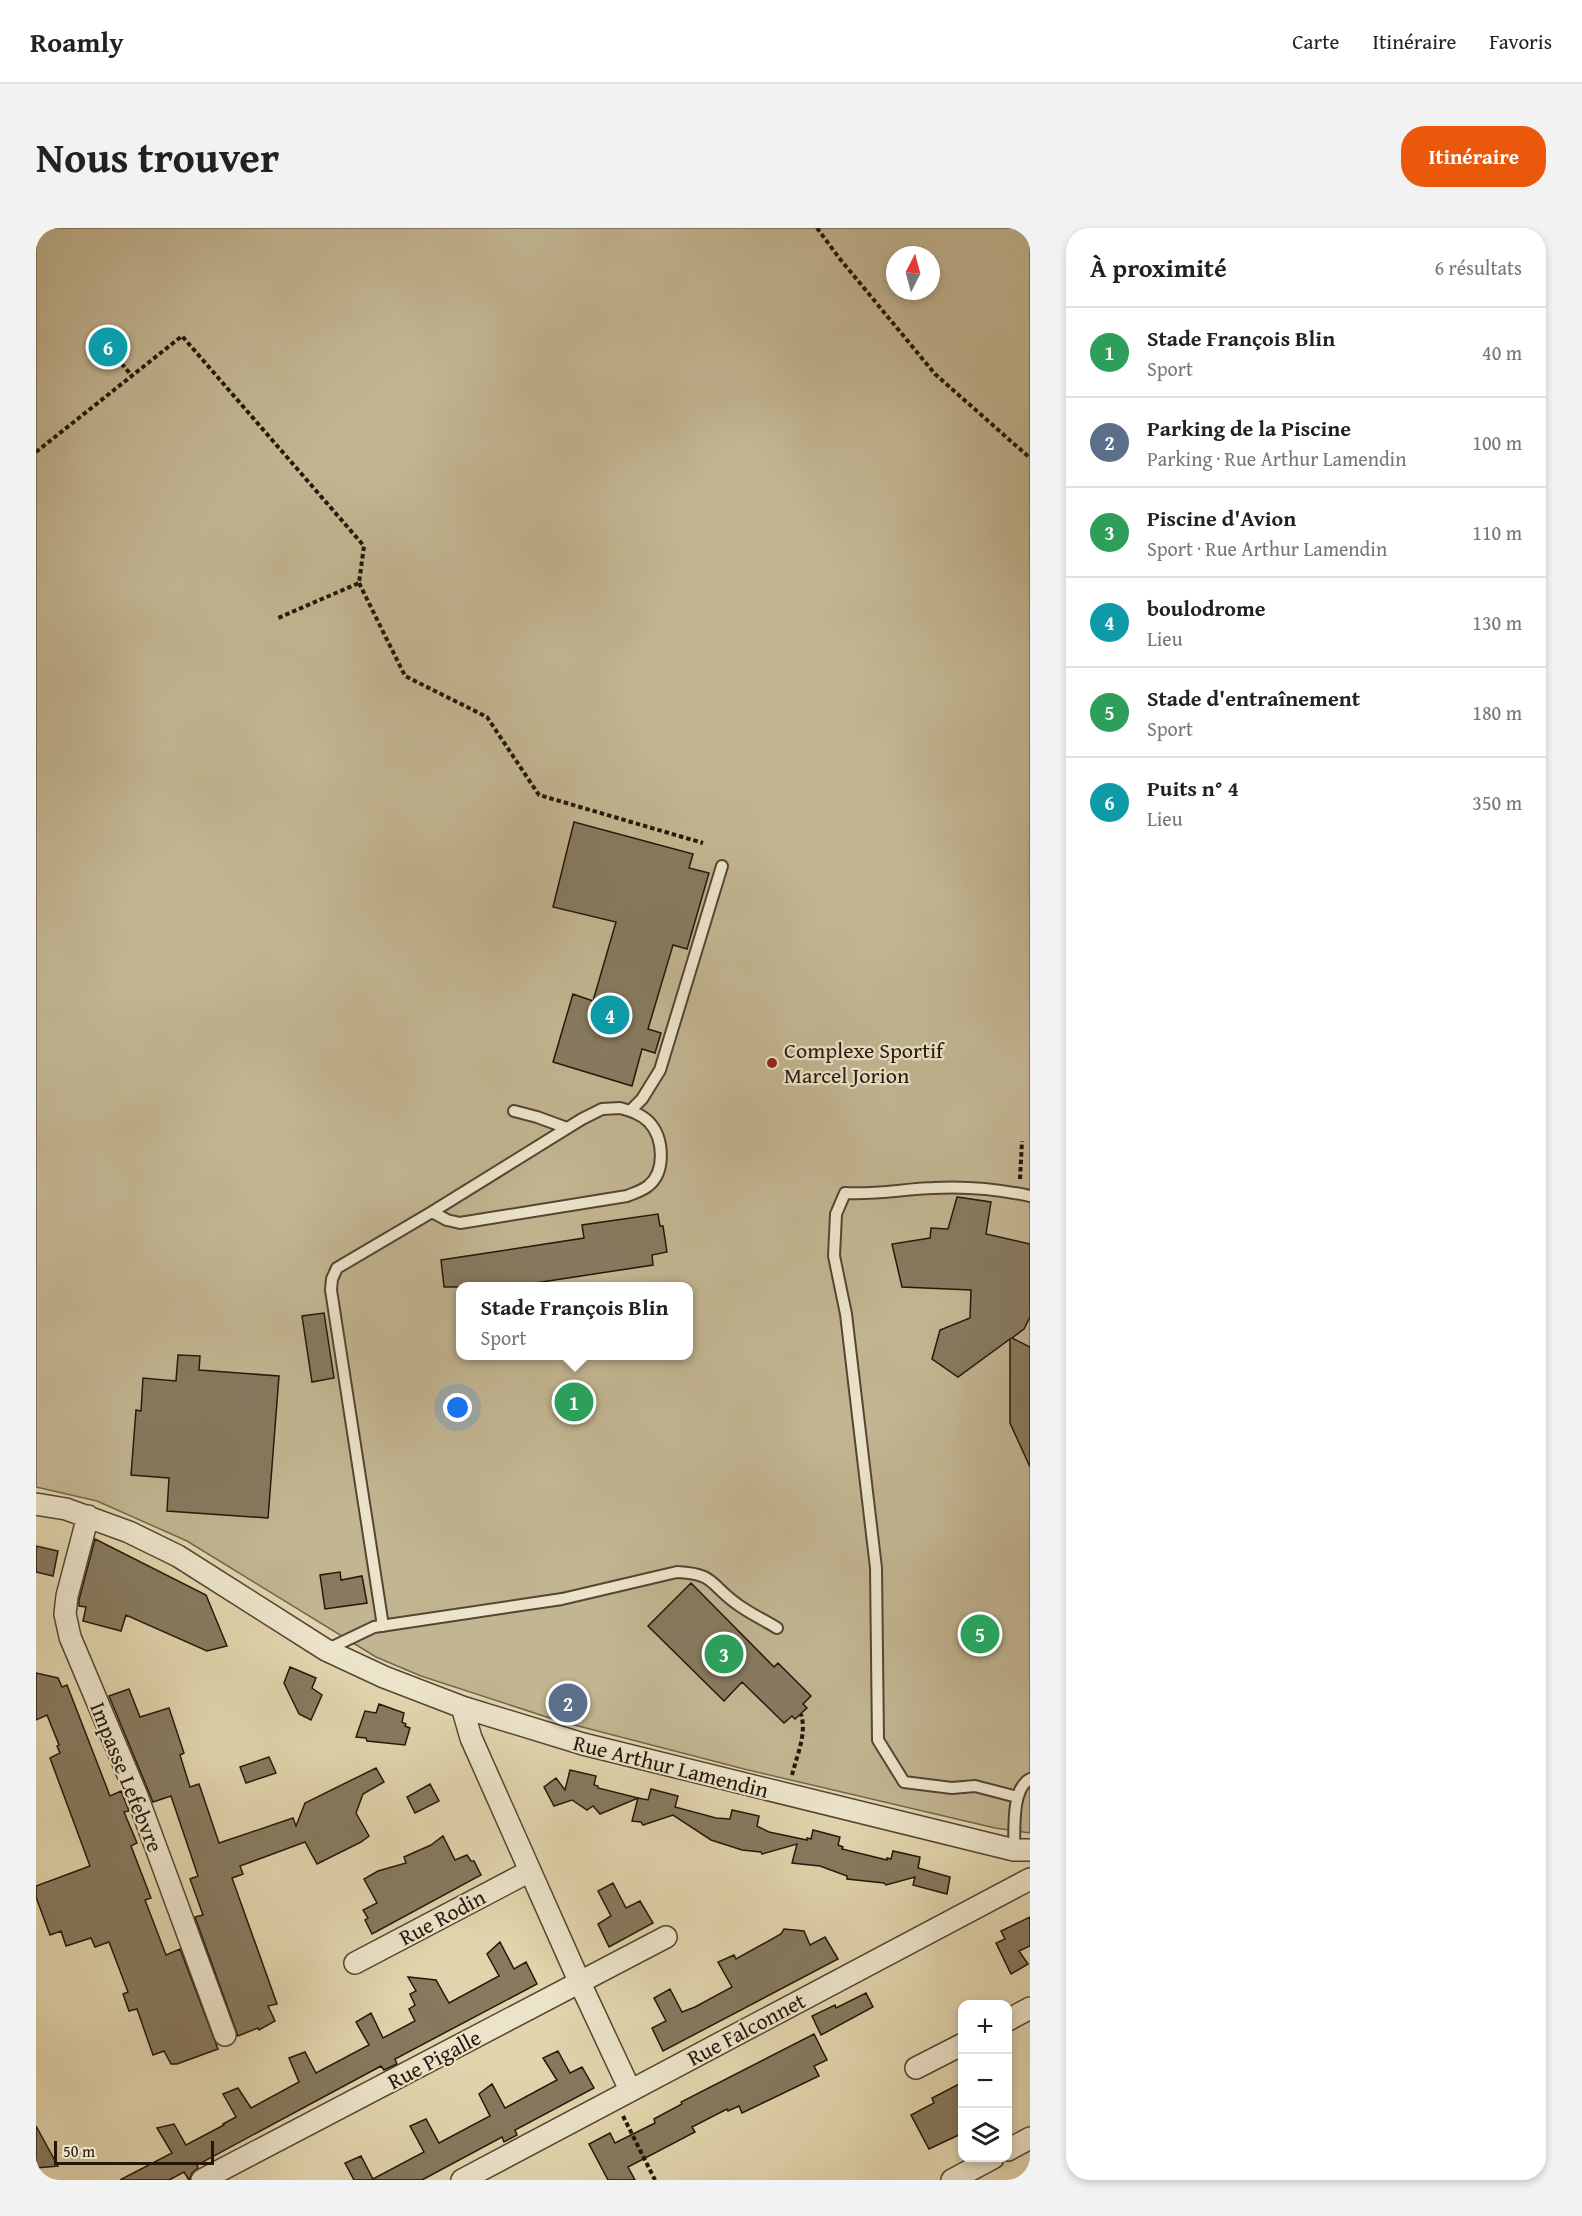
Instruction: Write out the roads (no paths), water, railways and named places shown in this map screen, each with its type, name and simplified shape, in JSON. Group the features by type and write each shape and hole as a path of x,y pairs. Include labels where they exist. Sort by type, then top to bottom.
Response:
{"street":[{"name":"Rue Arthur Lamendin","path":"36,1504 66,1509 129,1532 178,1556 326,1650 384,1677 462,1707 583,1744 786,1796 1022,1850"},
{"name":"Impasse Lefebvre","path":"88,1516 67,1596 65,1614 70,1638 137,1796 225,2035"},
{"path":"462,1707 471,1738 580,1983 622,2094"},
{"name":"Rue Rodin","path":"355,1963 530,1871"},
{"name":"Rue Falconnet","path":"462,2180 1030,1880"},
{"name":"Rue Pigalle","path":"202,2180 666,1937"},
{"path":"1012,2018 1030,2008"},
{"path":"916,2068 958,2047"},
{"path":"1012,2148 1030,2138"},
{"path":"952,2180 984,2162"}],"lane":[{"path":"630,1111 642,1099 660,1070 722,866"},
{"path":"383,1626 332,1290 332,1279 337,1268 602,1109 620,1108 630,1111 649,1122 656,1133 661,1159 657,1172 650,1185 627,1196 459,1222 447,1220 432,1212"},
{"path":"514,1111 567,1128"},
{"path":"1017,1797 975,1786 952,1788 904,1782 878,1740 876,1568 846,1314 834,1256 836,1214 845,1193 860,1194 934,1188 988,1188 1025,1195"},
{"path":"326,1650 383,1626 562,1599 677,1572 694,1573 709,1578 735,1603 777,1628"},
{"path":"1022,1850 1017,1797 1023,1782 1030,1779"}],"place":[{"name":"Puits n° 4","path":"108,347"},
{"name":"boulodrome","path":"610,1015"},
{"name":"Complexe Sportif Marcel Jorion","path":"772,1063"},
{"name":"Stade François Blin","path":"574,1402"},
{"name":"Stade d'entraînement","path":"980,1634"},
{"name":"Piscine d'Avion","path":"724,1654"},
{"name":"Parking de la Piscine","path":"568,1703"}]}
